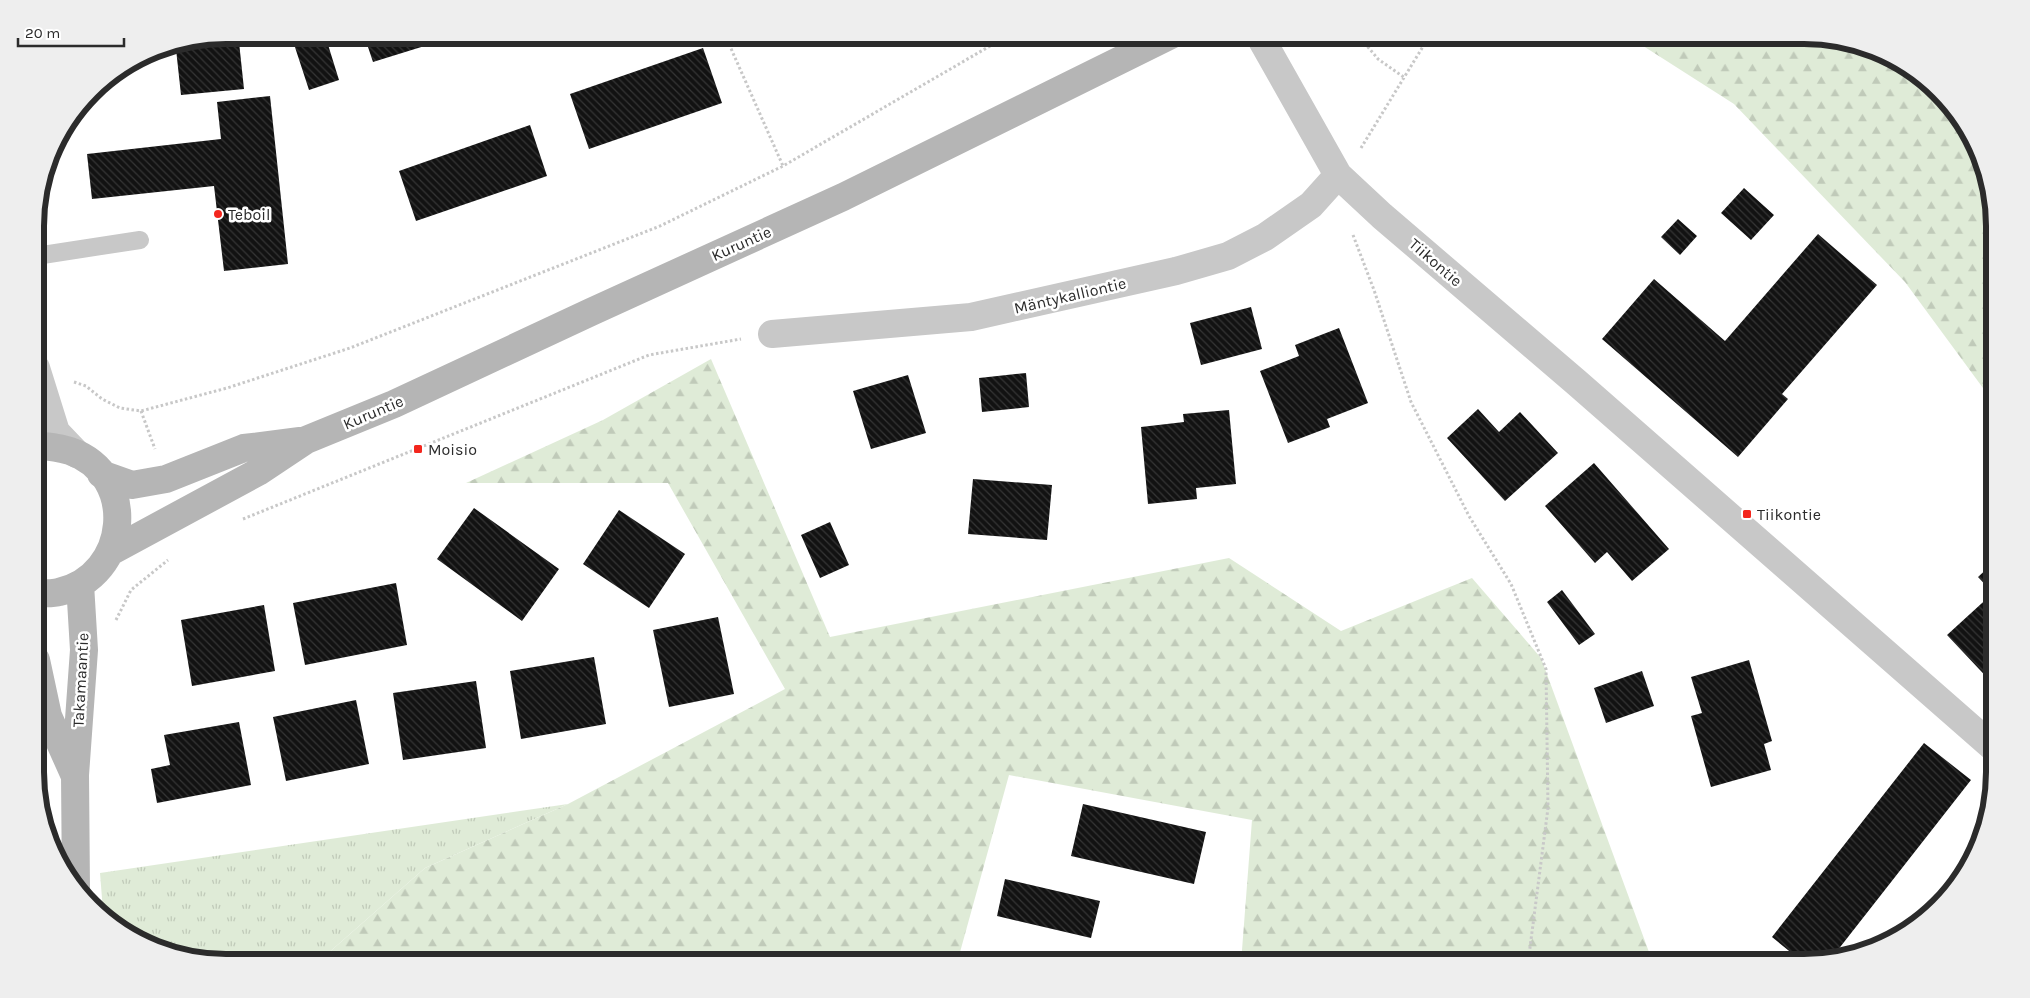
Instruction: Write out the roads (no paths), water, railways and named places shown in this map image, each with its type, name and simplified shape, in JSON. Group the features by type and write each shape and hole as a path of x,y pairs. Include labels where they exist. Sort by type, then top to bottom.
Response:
{"main road":[{"name":"Kuruntie","path":"112,550 258,472 306,440 394,404 843,197 1153,44"},
{"name":"Kuruntie","path":"101,474 132,485 166,479 244,448 306,440"},
{"path":"44,447 59,448 77,454 90,463 101,474 112,491 117,511 117,531 112,550 99,570 80,584 59,592 44,593"},
{"name":"Takamaantie","path":"76,876 75,775 84,650 80,584"},
{"name":"Takamaantie","path":"44,697 48,716 75,775"}],"street":[{"name":"Tiikontie","path":"1264,44 1338,175 1388,221 1576,382 1986,741"},
{"name":"Mäntykalliontie","path":"772,334 971,317 1176,271 1228,256 1265,237 1311,205 1338,175"},
{"path":"44,395 56,432 77,454"}],"lane":[{"path":"44,255 140,240"}],"place":[{"name":"Teboil","path":"218,214"},
{"name":"Moisio","path":"418,449"},
{"name":"Tiikontie","path":"1747,514"}]}
